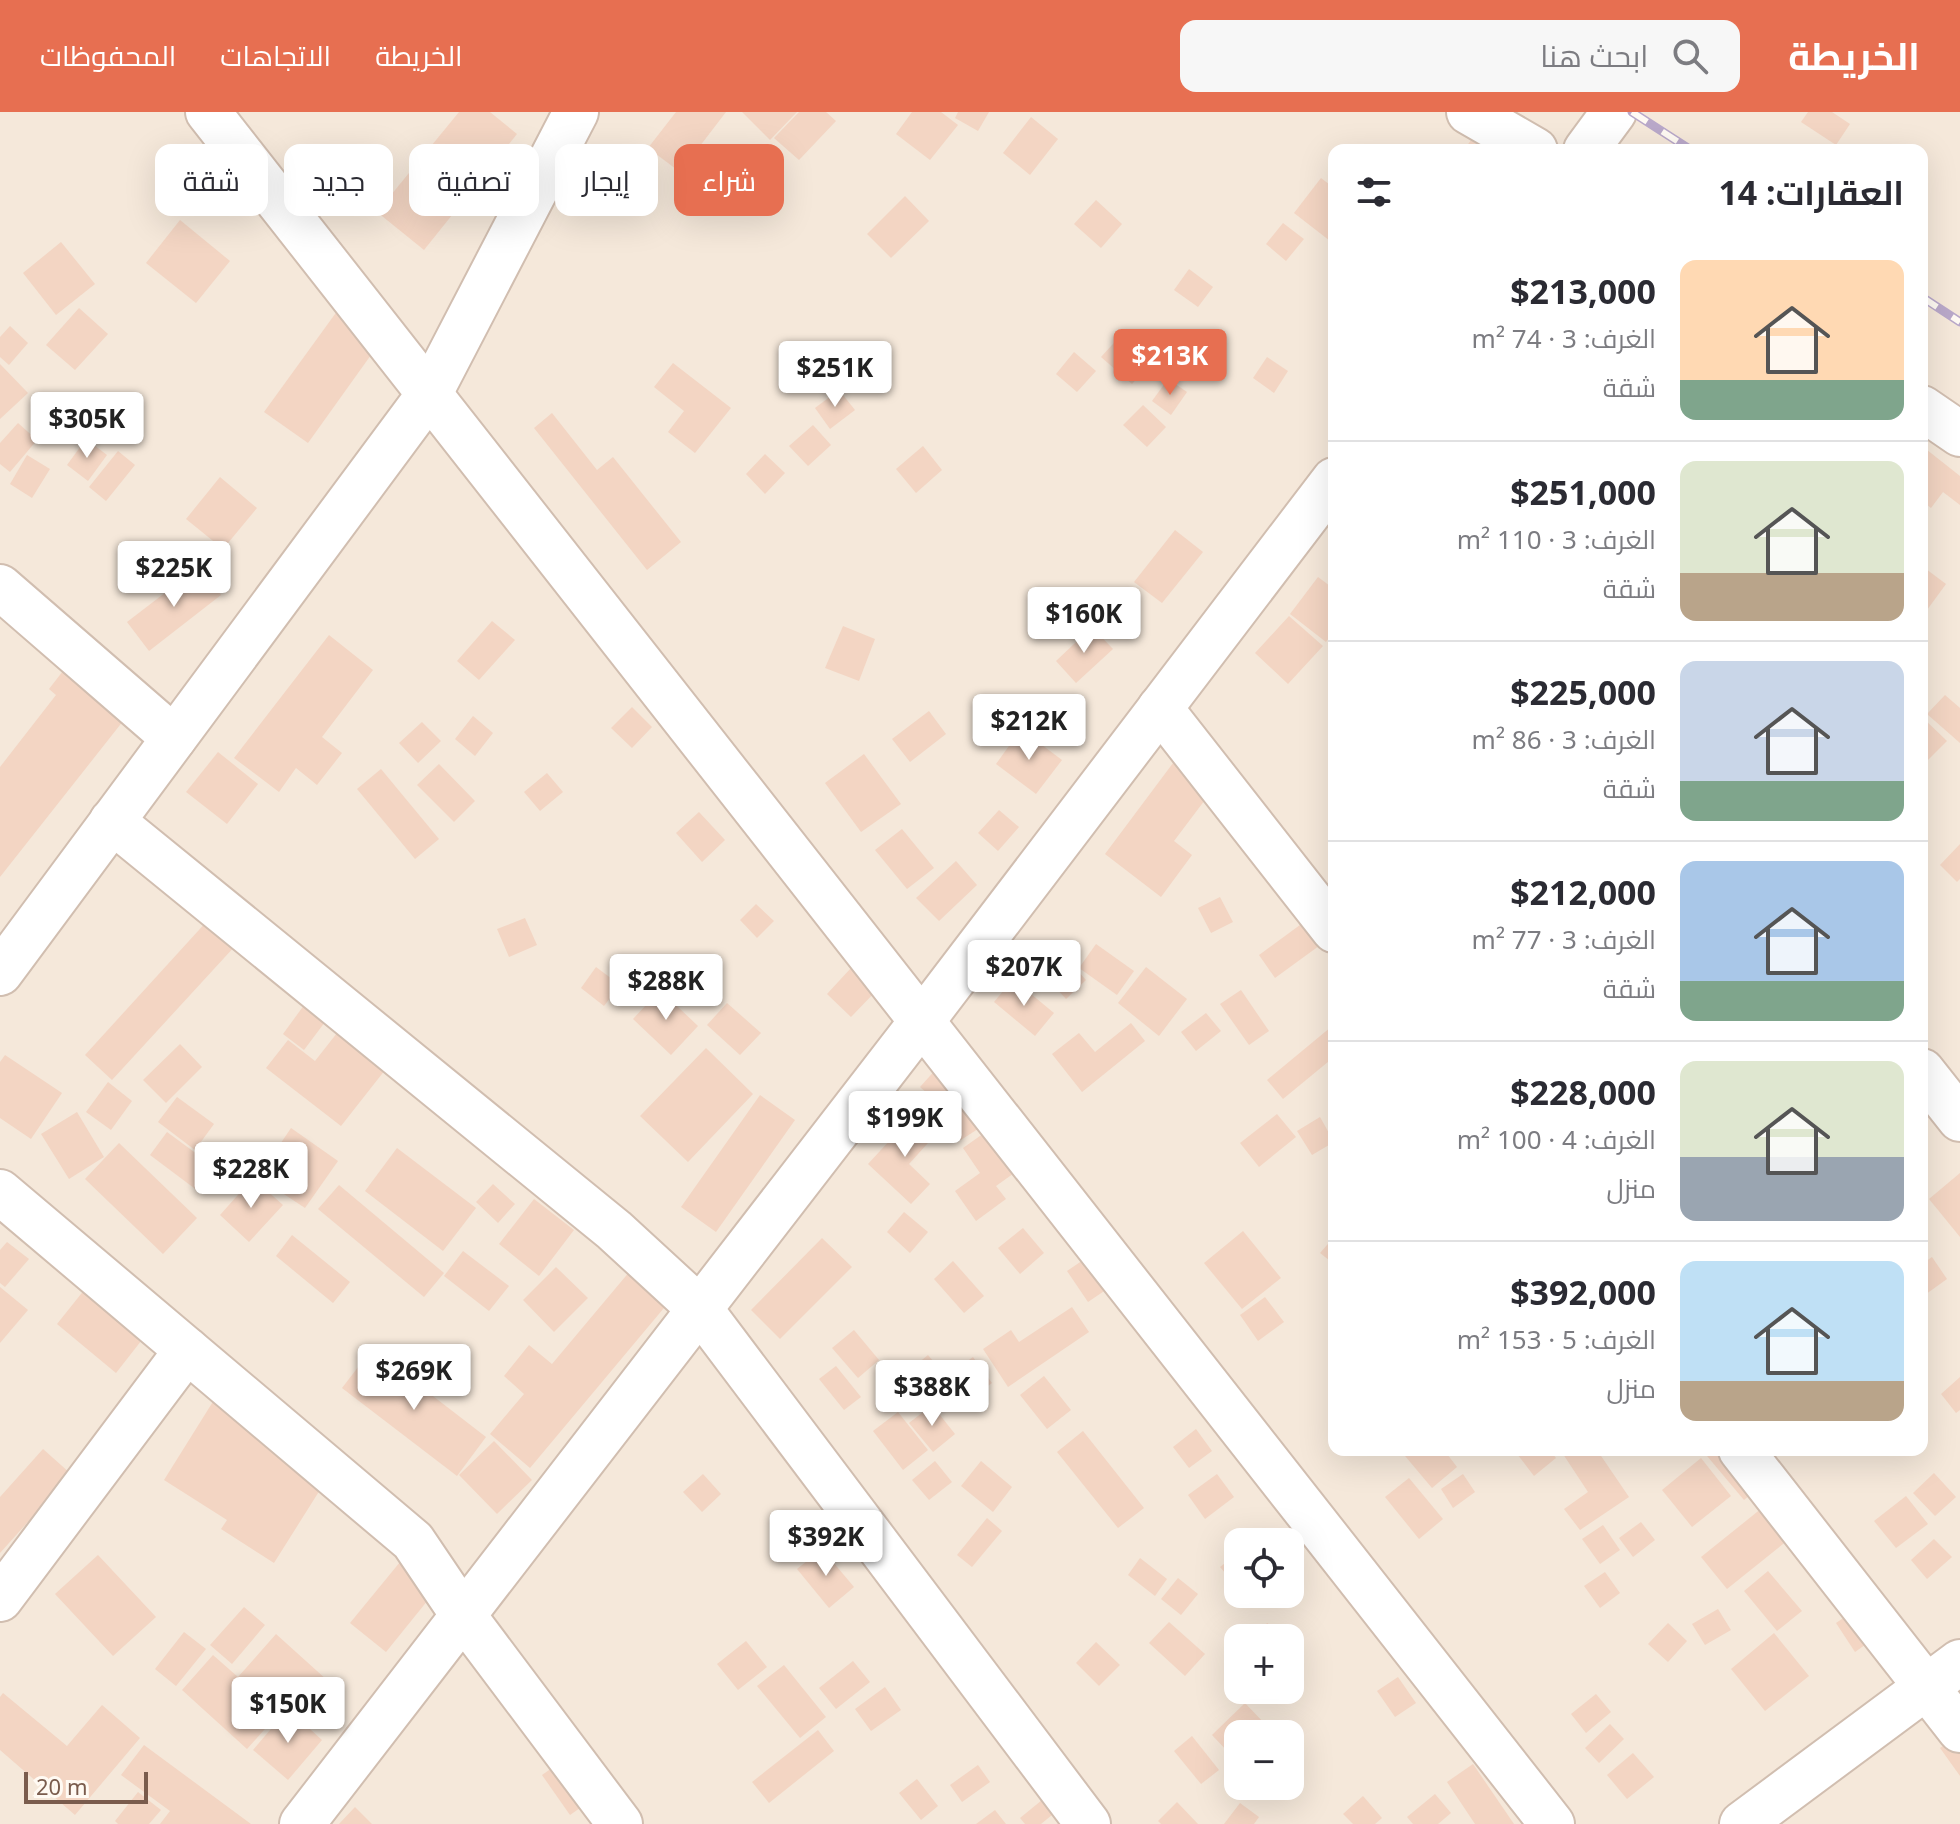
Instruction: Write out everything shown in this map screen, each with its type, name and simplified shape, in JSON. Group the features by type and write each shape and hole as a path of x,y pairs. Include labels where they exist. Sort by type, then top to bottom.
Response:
{"street":[{"path":"208,112 1552,1824"},
{"path":"0,973 430,393 576,112"},
{"path":"1469,112 1525,144"},
{"path":"1590,144 1614,112"},
{"path":"1928,412 1960,434"},
{"path":"302,1824 922,1021 1328,488"},
{"path":"0,587 174,738"},
{"path":"1160,708 1328,922"},
{"path":"112,821 614,1230 700,1309 1088,1824"},
{"path":"1928,1079 1960,1119"},
{"path":"0,1192 413,1541 463,1615 620,1824"},
{"path":"0,1599 187,1350"},
{"path":"1746,1456 1943,1674 1960,1730"},
{"path":"1742,1824 1943,1674"}],"shaded area":[{"path":"0,112 1960,112 1960,1824 0,1824"}],"building":[{"path":"459,112 490,112 517,134 509,144 433,144"},
{"path":"676,112 726,112 701,144 674,144 674,168 658,156 658,144 651,144"},
{"path":"742,112 797,112 770,140"},
{"path":"799,112 826,112 836,121 799,160 774,138"},
{"path":"912,112 941,112 958,125 930,160 896,134"},
{"path":"958,112 989,112 978,131 955,118"},
{"path":"1808,112 1832,112 1850,124 1834,144 1801,122"},
{"path":"1031,117 1058,139 1030,175 1003,153"},
{"path":"409,173 409,216 451,216 424,250 382,216 393,216 393,192"},
{"path":"1321,178 1328,183 1328,239 1294,213"},
{"path":"905,196 929,221 891,258 867,234"},
{"path":"1096,200 1122,224 1101,248 1074,224"},
{"path":"180,220 230,261 196,303 146,263"},
{"path":"1283,223 1304,239 1286,261 1266,244"},
{"path":"61,242 95,284 56,315 23,273"},
{"path":"1189,269 1213,287 1198,307 1174,290"},
{"path":"343,303 386,334 308,443 264,412"},
{"path":"79,308 108,334 75,370 46,345"},
{"path":"10,326 28,343 9,365 0,357 0,337"},
{"path":"1123,333 1153,361 1132,384 1101,357"},
{"path":"1074,352 1096,371 1077,392 1056,374"},
{"path":"1267,357 1288,371 1274,393 1253,378"},
{"path":"673,363 731,408 695,453 668,432 684,411 654,387"},
{"path":"0,364 28,393 0,419"},
{"path":"1168,379 1187,392 1171,415 1152,401"},
{"path":"839,390 855,410 830,429 815,408"},
{"path":"1143,405 1166,427 1147,447 1123,425"},
{"path":"552,413 597,470 613,457 681,542 647,570 534,428"},
{"path":"18,423 37,440 10,472 0,464 0,443"},
{"path":"813,425 831,445 808,466 789,446"},
{"path":"86,439 107,455 88,481 67,465"},
{"path":"923,446 942,470 916,493 896,469"},
{"path":"118,451 135,465 106,501 89,487"},
{"path":"1928,451 1960,476 1960,505 1943,492 1931,508 1928,506"},
{"path":"765,454 785,473 765,494 746,474"},
{"path":"27,455 50,469 32,498 10,484"},
{"path":"220,477 257,508 223,549 186,519"},
{"path":"1175,530 1203,552 1162,603 1134,582"},
{"path":"200,566 221,595 149,651 127,622"},
{"path":"1928,570 1946,584 1928,609"},
{"path":"1318,577 1328,584 1326,642 1290,614"},
{"path":"1289,616 1323,646 1288,684 1255,653"},
{"path":"492,621 515,640 479,680 457,661"},
{"path":"843,626 875,639 859,681 825,668"},
{"path":"1092,627 1113,649 1076,683 1056,661"},
{"path":"329,635 373,670 322,737 342,753 317,785 296,768 279,792 234,758"},
{"path":"84,644 146,692 0,877 0,767 56,695 49,689"},
{"path":"1945,695 1960,708 1960,743 1928,715"},
{"path":"632,707 652,727 632,748 611,728"},
{"path":"929,711 946,734 910,762 892,739"},
{"path":"473,716 493,733 475,756 455,739"},
{"path":"422,722 441,741 418,763 399,743"},
{"path":"1928,723 1947,741 1928,760"},
{"path":"1021,729 1062,760 1036,794 996,764"},
{"path":"1185,747 1223,776 1174,841 1192,855 1161,897 1105,854"},
{"path":"218,752 258,784 227,824 186,792"},
{"path":"864,754 901,804 861,832 825,783"},
{"path":"439,764 475,801 454,822 417,785"},
{"path":"381,769 439,839 415,859 357,789"},
{"path":"547,773 563,792 540,811 524,792"},
{"path":"999,810 1019,827 998,851 978,833"},
{"path":"699,812 725,840 702,862 676,833"},
{"path":"902,829 934,868 907,889 875,850"},
{"path":"1960,844 1960,879 1957,882 1940,865"},
{"path":"956,861 977,885 939,921 916,898"},
{"path":"1220,897 1233,922 1211,933 1198,908"},
{"path":"756,904 774,921 757,938 740,920"},
{"path":"219,908 247,933 112,1080 85,1055"},
{"path":"1319,911 1328,925 1328,939 1275,978 1259,955"},
{"path":"525,918 537,945 509,957 497,929"},
{"path":"1096,944 1134,971 1117,995 1079,968"},
{"path":"1064,956 1086,980 1066,999 1044,975"},
{"path":"596,967 620,985 604,1006 581,988"},
{"path":"1146,967 1187,999 1159,1036 1118,1003"},
{"path":"851,968 876,991 851,1017 827,994"},
{"path":"1013,979 1054,1013 1035,1036 994,1002"},
{"path":"318,986 340,1002 304,1050 283,1034"},
{"path":"660,990 698,1026 671,1055 633,1019"},
{"path":"1241,990 1269,1031 1249,1045 1220,1004"},
{"path":"727,1003 761,1033 740,1055 707,1025"},
{"path":"1206,1013 1221,1031 1196,1051 1181,1032"},
{"path":"352,1014 400,1051 341,1126 266,1068 288,1040 315,1061"},
{"path":"1131,1023 1145,1041 1082,1092 1052,1054 1079,1033 1095,1052"},
{"path":"1328,1029 1328,1062 1283,1099 1267,1080"},
{"path":"180,1044 202,1067 166,1103 143,1080"},
{"path":"706,1048 753,1094 688,1162 640,1116"},
{"path":"5,1055 62,1093 31,1139 0,1118 0,1062"},
{"path":"938,1067 961,1088 943,1107 920,1087"},
{"path":"108,1082 132,1101 111,1130 86,1112"},
{"path":"760,1095 795,1120 716,1232 681,1207"},
{"path":"177,1097 214,1124 195,1150 158,1122"},
{"path":"973,1102 987,1123 961,1140 947,1120"},
{"path":"77,1112 104,1157 69,1179 41,1134"},
{"path":"915,1113 937,1133 909,1164 930,1184 911,1204 868,1164"},
{"path":"1277,1114 1296,1137 1259,1167 1240,1143"},
{"path":"1320,1117 1328,1131 1328,1146 1312,1155 1297,1131"},
{"path":"291,1128 338,1161 305,1208 258,1177"},
{"path":"987,1131 1017,1171 996,1186 1006,1199 976,1221 955,1191 980,1173 963,1148"},
{"path":"167,1132 220,1171 202,1194 150,1155"},
{"path":"119,1143 197,1218 163,1254 85,1179"},
{"path":"397,1148 476,1208 443,1251 365,1191"},
{"path":"1960,1173 1960,1237 1929,1199"},
{"path":"253,1178 283,1205 249,1242 220,1215"},
{"path":"493,1184 515,1204 498,1223 476,1202"},
{"path":"339,1185 444,1273 424,1297 318,1209"},
{"path":"534,1199 574,1230 539,1276 499,1244"},
{"path":"904,1212 928,1232 910,1253 887,1232"},
{"path":"1023,1228 1044,1253 1020,1274 998,1248"},
{"path":"1243,1231 1281,1278 1242,1309 1204,1263"},
{"path":"292,1235 350,1282 333,1303 276,1256"},
{"path":"822,1238 852,1267 780,1339 751,1310"},
{"path":"7,1242 29,1259 5,1287 0,1283 0,1250"},
{"path":"1328,1244 1328,1259 1320,1253"},
{"path":"463,1251 509,1286 489,1311 444,1276"},
{"path":"646,1252 684,1284 530,1468 490,1434 524,1394 504,1376 529,1345 552,1364"},
{"path":"1092,1254 1113,1285 1088,1302 1067,1271"},
{"path":"1932,1257 1947,1279 1928,1293 1928,1260"},
{"path":"953,1261 984,1296 964,1313 934,1279"},
{"path":"556,1267 588,1298 554,1332 523,1300"},
{"path":"93,1279 152,1327 116,1373 57,1324"},
{"path":"0,1287 28,1310 0,1343"},
{"path":"1265,1297 1284,1322 1258,1341 1240,1315"},
{"path":"1072,1307 1089,1332 1008,1387 983,1349 1011,1330 1019,1342"},
{"path":"854,1330 879,1360 858,1378 832,1348"},
{"path":"372,1349 486,1437 457,1476 342,1388"},
{"path":"928,1355 949,1380 926,1398 906,1373"},
{"path":"973,1357 992,1383 970,1399 951,1373"},
{"path":"836,1366 861,1397 844,1410 819,1379"},
{"path":"1044,1376 1071,1410 1047,1429 1020,1395"},
{"path":"1960,1377 1960,1410 1956,1413 1941,1394"},
{"path":"214,1400 330,1474 274,1563 221,1529 227,1520 164,1480"},
{"path":"932,1405 955,1434 933,1452 909,1423"},
{"path":"898,1412 928,1450 903,1470 873,1431"},
{"path":"1196,1429 1212,1451 1189,1468 1173,1447"},
{"path":"1083,1431 1144,1508 1118,1528 1057,1452"},
{"path":"494,1441 532,1480 497,1514 459,1475"},
{"path":"43,1449 71,1474 0,1553 0,1497"},
{"path":"1405,1456 1449,1456 1457,1467 1432,1488"},
{"path":"1519,1456 1554,1456 1556,1458 1534,1476"},
{"path":"1564,1456 1601,1456 1629,1497 1580,1530 1564,1509 1588,1492"},
{"path":"1707,1456 1755,1456 1772,1477 1744,1500"},
{"path":"1701,1458 1731,1496 1692,1527 1662,1490"},
{"path":"935,1461 952,1482 929,1500 912,1480"},
{"path":"981,1461 1012,1487 993,1512 961,1486"},
{"path":"1934,1473 1956,1497 1935,1516 1913,1493"},
{"path":"703,1474 721,1494 702,1512 683,1492"},
{"path":"1217,1474 1234,1497 1205,1519 1188,1495"},
{"path":"1463,1474 1475,1492 1453,1508 1441,1489"},
{"path":"1409,1478 1443,1519 1419,1539 1385,1497"},
{"path":"1782,1492 1808,1524 1727,1589 1701,1557"},
{"path":"1906,1496 1928,1524 1896,1548 1874,1521"},
{"path":"987,1518 1002,1531 972,1567 957,1555"},
{"path":"1641,1522 1655,1540 1633,1557 1619,1538"},
{"path":"1603,1525 1620,1550 1600,1564 1582,1539"},
{"path":"1934,1539 1952,1557 1927,1579 1911,1560"},
{"path":"414,1545 449,1574 386,1652 350,1623"},
{"path":"822,1549 854,1587 829,1608 797,1569"},
{"path":"98,1555 156,1617 113,1656 55,1594"},
{"path":"1140,1558 1167,1579 1155,1596 1128,1575"},
{"path":"1768,1571 1802,1611 1777,1631 1744,1591"},
{"path":"1605,1572 1620,1593 1600,1608 1584,1586"},
{"path":"1178,1578 1198,1594 1181,1615 1161,1599"},
{"path":"1867,1602 1886,1630 1855,1652 1836,1623"},
{"path":"244,1607 265,1625 232,1664 210,1645"},
{"path":"1718,1609 1731,1630 1705,1645 1692,1624"},
{"path":"1169,1622 1205,1654 1185,1676 1149,1643"},
{"path":"1668,1623 1687,1641 1668,1662 1648,1644"},
{"path":"184,1632 206,1649 176,1686 155,1669"},
{"path":"1774,1633 1809,1676 1765,1711 1731,1669"},
{"path":"276,1634 337,1689 308,1722 288,1703 247,1749 182,1690 213,1655 238,1677"},
{"path":"746,1641 767,1667 738,1690 717,1664"},
{"path":"1096,1642 1120,1665 1099,1686 1076,1663"},
{"path":"853,1661 870,1682 836,1709 819,1688"},
{"path":"784,1665 826,1717 800,1738 757,1686"},
{"path":"1398,1677 1416,1703 1395,1717 1377,1691"},
{"path":"885,1687 901,1710 871,1731 855,1709"},
{"path":"3,1693 67,1746 102,1705 140,1738 75,1815 0,1750 0,1697"},
{"path":"1596,1694 1611,1712 1586,1733 1571,1714"},
{"path":"1246,1704 1261,1720 1227,1720"},
{"path":"288,1709 322,1740 288,1780 253,1750"},
{"path":"1224,1723 1224,1748 1212,1735"},
{"path":"1610,1724 1624,1739 1599,1763 1585,1748"},
{"path":"818,1730 834,1751 769,1803 752,1782"},
{"path":"1960,1734 1960,1776 1940,1748"},
{"path":"1192,1736 1219,1770 1201,1784 1174,1751"},
{"path":"144,1745 251,1824 160,1824 170,1811 121,1775"},
{"path":"1633,1753 1654,1777 1627,1799 1607,1775"},
{"path":"572,1754 600,1794 570,1815 542,1775"},
{"path":"1473,1764 1514,1824 1475,1824 1447,1782"},
{"path":"978,1765 990,1782 962,1802 950,1785"},
{"path":"917,1779 938,1806 921,1820 899,1793"},
{"path":"1058,1787 1069,1801 1041,1824 1025,1824 1020,1818"},
{"path":"138,1792 161,1810 149,1824 118,1824 115,1821"},
{"path":"1435,1794 1451,1813 1438,1824 1413,1824 1407,1817"},
{"path":"1363,1796 1382,1818 1375,1824 1353,1824 1343,1814"},
{"path":"1177,1802 1198,1824 1161,1824 1158,1821"},
{"path":"1240,1803 1259,1817 1254,1824 1224,1824"},
{"path":"355,1807 372,1824 339,1824"},
{"path":"995,1810 1006,1824 976,1824"}],"railway":[{"path":"1632,112 1682,144"},
{"path":"1928,301 1960,322"}]}
